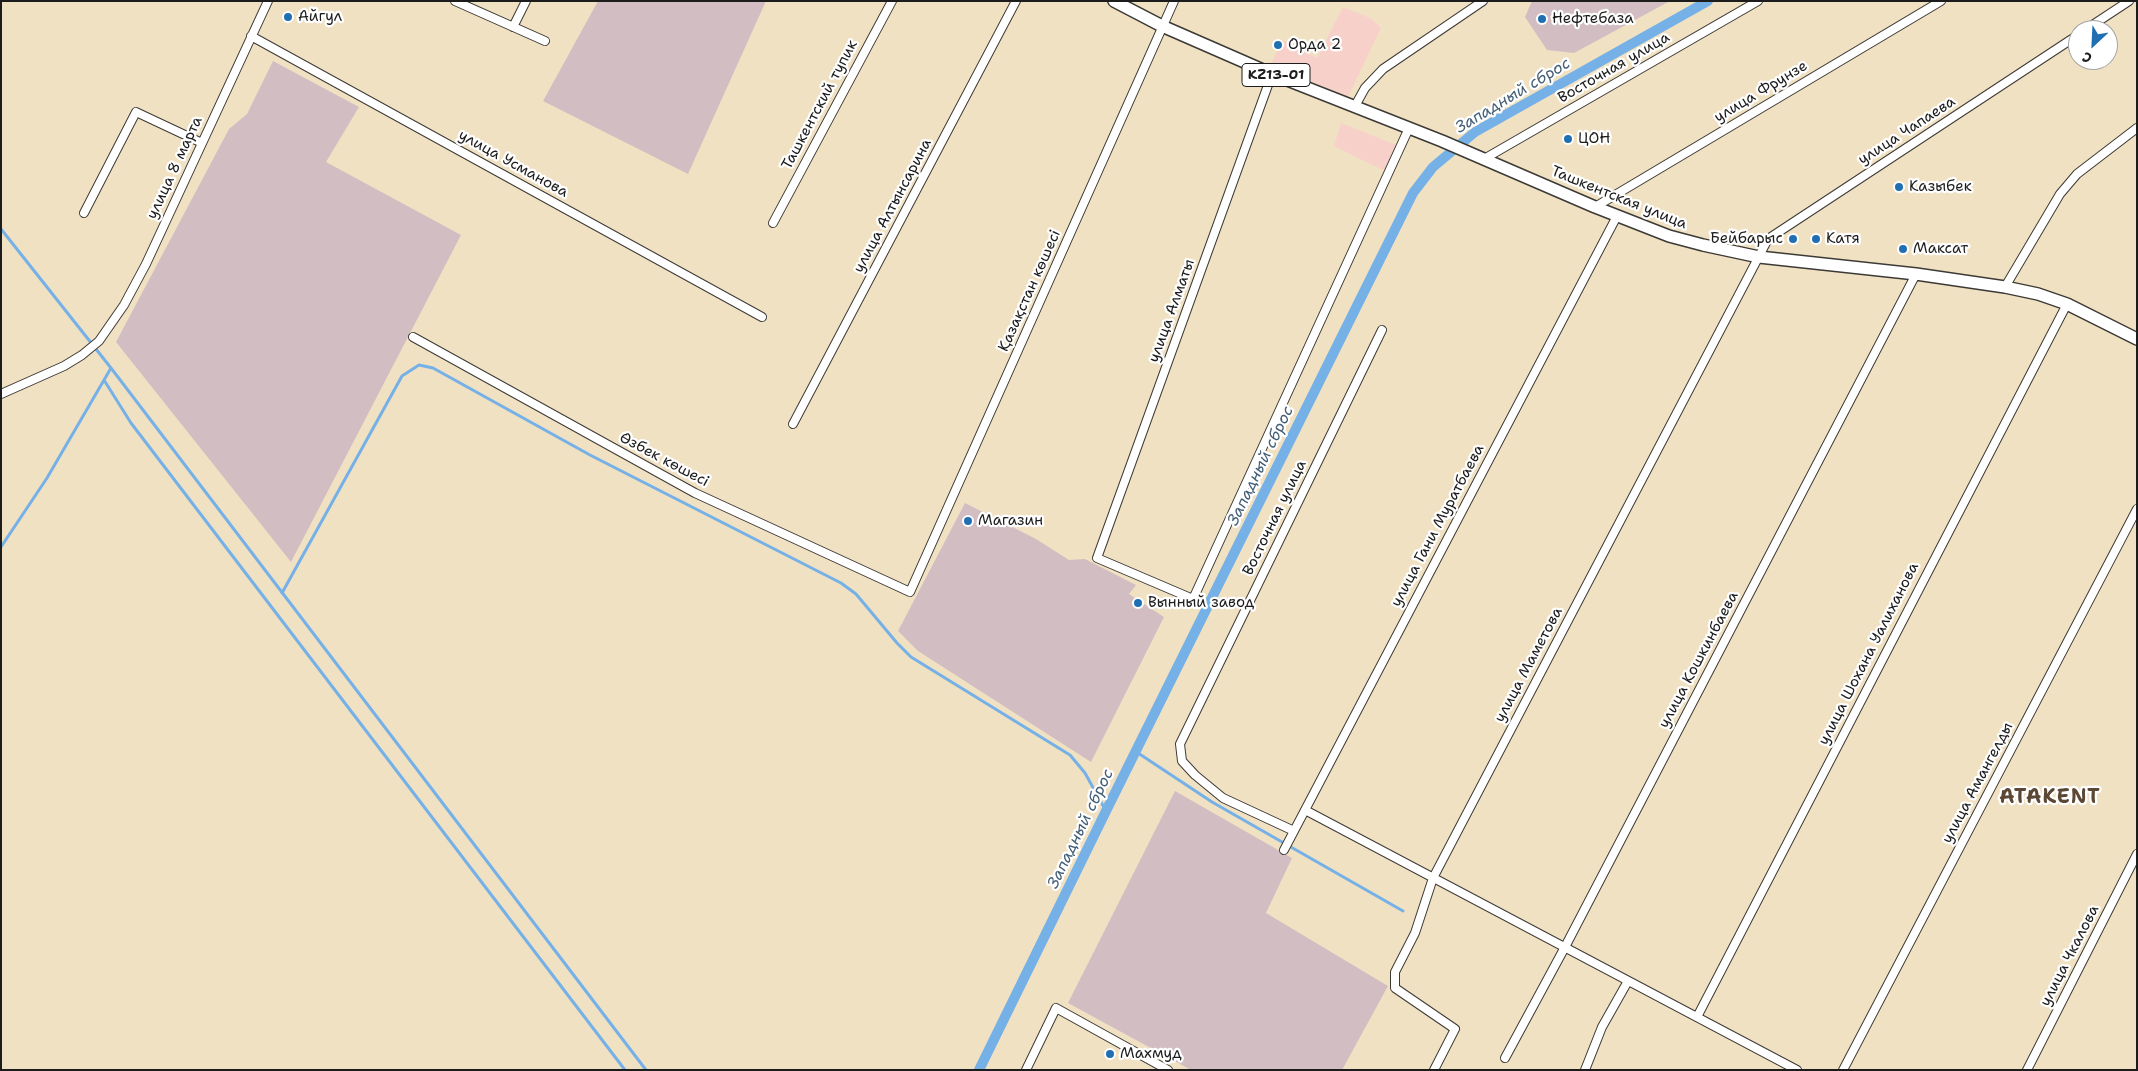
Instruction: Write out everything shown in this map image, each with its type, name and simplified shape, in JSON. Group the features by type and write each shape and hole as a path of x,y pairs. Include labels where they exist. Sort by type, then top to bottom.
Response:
{"main road":[{"name":"Ташкентская улица","path":"1114,1 1162,26 1272,74 1442,141 1595,207 1669,236 1760,257 1916,274 2005,287 2038,294 2067,304 2137,339"}],"street":[{"name":"улица 8 марта","path":"1,394 64,366 99,340 124,305 146,264 268,1"},
{"path":"455,1 545,41"},
{"path":"513,27 526,1"},
{"name":"Ташкентский тупик","path":"773,223 892,1"},
{"name":"улица Алтынсарина","path":"793,424 1016,1"},
{"name":"Қазақстан көшесі","path":"910,592 1174,1"},
{"path":"1355,106 1365,88 1383,69 1483,1"},
{"name":"Восточная улица","path":"1484,160 1758,1"},
{"name":"улица Фрунзе","path":"1595,207 1941,1"},
{"path":"2100,20 2129,1"},
{"name":"улица Усманова","path":"251,36 762,317"},
{"name":"улица Чапаева","path":"1760,257 1768,239 2068,42"},
{"name":"улица Алматы","path":"1272,74 1097,558 1193,599 1409,128"},
{"path":"84,213 136,112 202,143"},
{"path":"2005,287 2066,187 2077,174 2137,128"},
{"name":"улица Гани Муратбаева","path":"1284,850 1617,216"},
{"name":"улица Маметова","path":"1434,1070 1454,1029 1395,988 1395,972 1415,933 1433,878 1760,257"},
{"name":"улица Кошкинбаева","path":"1505,1058 1565,947 1916,274"},
{"name":"улица Шохана Уалиханова","path":"1696,1017 2067,304"},
{"name":"Восточная улица","path":"1294,830 1223,798 1195,775 1182,760 1180,744 1382,330"},
{"name":"Өзбек көшесі","path":"413,336 695,493 910,592"},
{"name":"улица Амангелды","path":"1843,1070 2137,508"},
{"path":"1305,810 1797,1070"},
{"name":"улица Чкалова","path":"2027,1070 2137,854"},
{"path":"1585,1070 1602,1027 1628,980"},
{"path":"1026,1070 1056,1008 1168,1070"}],"shaded area":[{"path":"598,1 766,1 688,174 543,101"},
{"name":"Нефтебаза","path":"1532,1 1670,1 1574,53 1547,50 1525,17"},
{"path":"1343,7 1372,19 1381,28 1348,97 1271,64 1282,40 1317,58"},
{"path":"273,61 359,107 326,162 461,235 291,562 116,342 229,129 247,114"},
{"path":"1341,123 1396,145 1385,171 1334,146"},
{"path":"965,503 1036,539 1069,560 1085,559 1136,585 1129,594 1164,617 1091,762 918,651 898,631"},
{"path":"1175,791 1292,858 1266,913 1388,986 1342,1070 1191,1070 1068,1003"}],"waterway":[{"name":"Западный сброс","path":"979,1070 1413,193 1433,167 1475,132 1708,1"},
{"path":"1,229 111,368 646,1070"},
{"path":"282,593 402,376 419,365 433,368 590,455 841,583 856,594 911,657 1070,755 1085,773 1106,811"},
{"path":"1,547 47,478 111,368"},
{"path":"104,380 131,423 625,1070"},
{"path":"1135,751 1212,802 1403,911"}],"place":[{"name":"Айгул","path":"288,17"},
{"name":"Нефтебаза","path":"1542,19"},
{"name":"Орда 2","path":"1278,45"},
{"name":"ЦОН","path":"1568,139"},
{"name":"Казыбек","path":"1899,187"},
{"name":"Бейбарыс","path":"1793,239"},
{"name":"Катя","path":"1816,239"},
{"name":"Максат","path":"1903,249"},
{"name":"Магазин","path":"968,521"},
{"name":"Вынный завод","path":"1138,603"},
{"name":"Махмуд","path":"1110,1054"}],"district":[{"name":"ATAKENT","path":"2050,798"}]}
